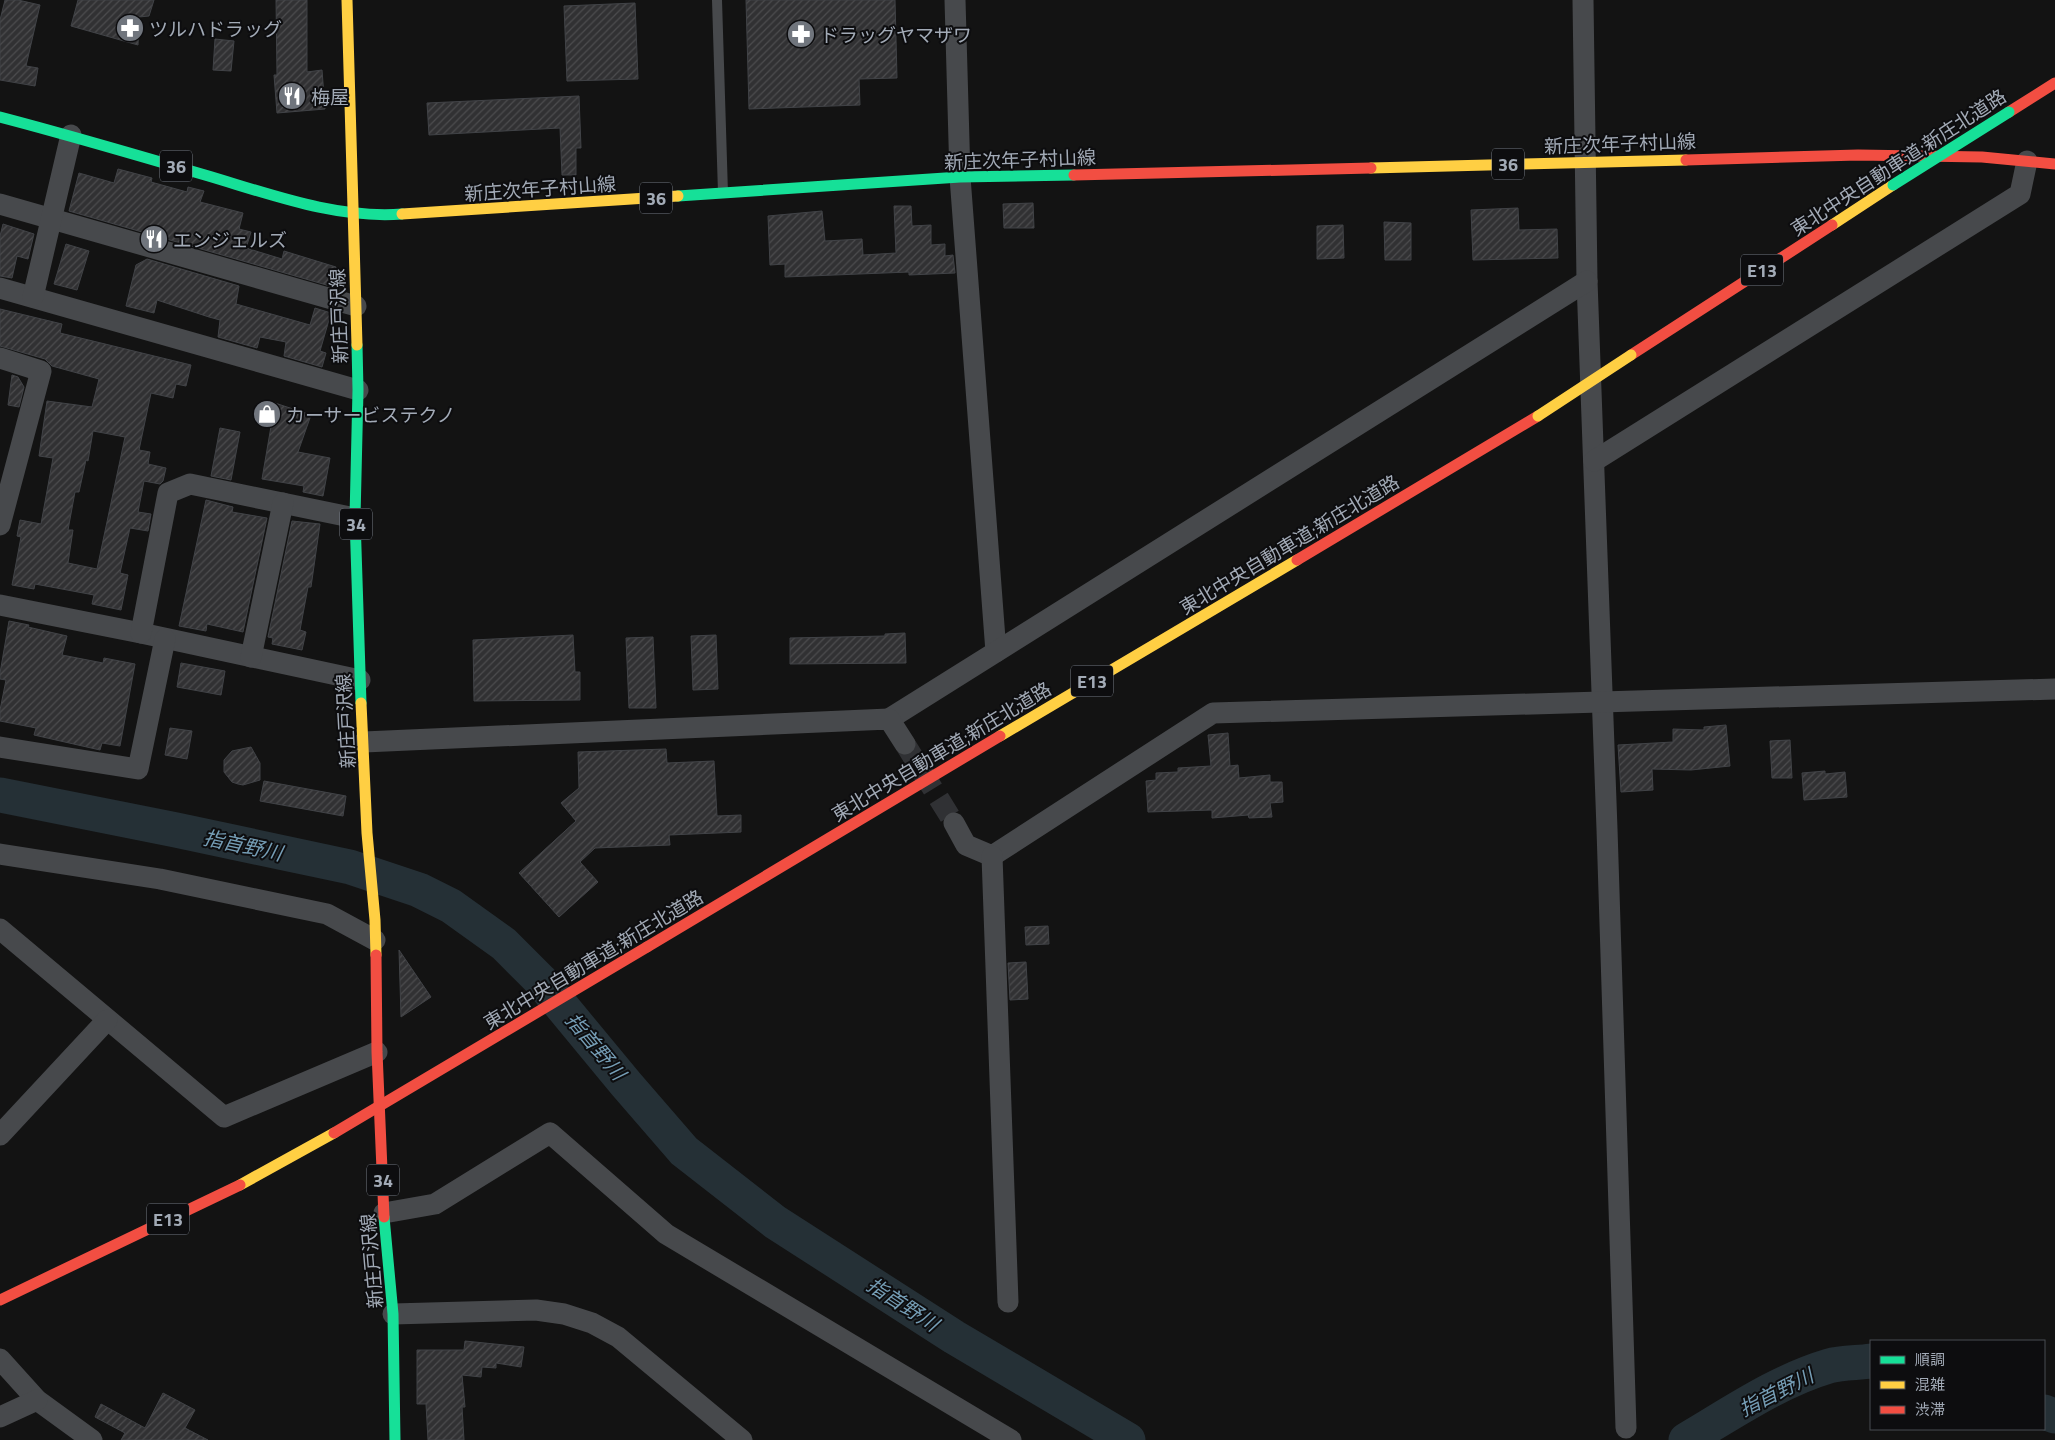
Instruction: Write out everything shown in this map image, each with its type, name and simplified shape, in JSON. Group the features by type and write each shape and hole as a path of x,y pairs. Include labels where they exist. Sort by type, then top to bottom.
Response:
{"main road":[{"name":"新庄戸沢線","path":"347,0 358,390 355,518 360,680 367,833 375,930 377,1052 384,1213 393,1314 395,1440"},
{"name":"東北中央自動車道;新庄北道路","path":"0,1300 225,1193 334,1133 1538,416 1893,185 2055,83"},
{"name":"新庄次年子村山線","path":"0,117 71,135 292,201 352,214 390,215 960,177 1858,155 1982,157 2055,164"}],"street":[{"path":"955,0 960,177 996,652"},
{"path":"1583,0 1587,281 1626,1428"},
{"path":"33,297 71,135"},
{"path":"1594,461 2020,194 2028,161"},
{"path":"0,204 356,306"},
{"path":"364,742 889,719 1587,281"},
{"path":"0,288 358,390"},
{"path":"0,358 41,371 0,525"},
{"path":"141,633 168,493 190,484 355,518"},
{"path":"250,657 282,503"},
{"path":"0,605 360,680"},
{"path":"0,747 138,769 165,639"},
{"path":"992,856 1213,713 2055,690"},
{"path":"889,719 906,744"},
{"path":"954,823 966,846 992,856"},
{"path":"0,854 160,879 327,914 375,930"},
{"path":"992,856 1008,1302"},
{"path":"0,930 224,1116 377,1052"},
{"path":"0,1134 107,1020"},
{"path":"384,1213 435,1204 550,1133 666,1234 1011,1440"},
{"path":"393,1314 536,1310 564,1314 592,1324 618,1337 742,1440"},
{"path":"0,1359 36,1400 92,1440"},
{"path":"0,1417 36,1400"}],"lane":[{"path":"716,0 722,194"}],"building":[{"path":"5,0 18,0 40,5 26,66 38,68 35,86 0,80 0,20"},
{"path":"78,0 154,0 149,16 139,17 138,45 71,26"},
{"path":"276,0 307,0 307,72 322,70 325,109 277,113 274,75 277,75"},
{"path":"746,0 895,0 897,78 859,79 860,105 749,109"},
{"path":"635,3 638,79 567,81 564,6"},
{"path":"215,39 234,41 231,71 213,70"},
{"path":"579,96 581,148 576,148 576,175 562,175 560,128 429,135 427,103"},
{"path":"118,169 152,178 151,182 187,192 188,187 204,191 200,202 243,213 239,229 251,232 246,248 282,259 284,251 336,267 330,286 69,211 79,173 114,183"},
{"path":"1033,203 1034,228 1004,228 1003,204"},
{"path":"894,206 911,206 912,226 931,225 931,245 945,244 945,256 953,255 955,273 909,275 909,272 785,277 785,264 770,265 768,216 822,211 825,241 862,239 863,255 896,253"},
{"path":"1518,208 1519,230 1557,229 1558,258 1473,260 1471,210"},
{"path":"1384,222 1411,223 1411,260 1385,260"},
{"path":"3,224 34,234 28,259 17,256 12,278 0,276 0,236"},
{"path":"1343,225 1344,258 1317,259 1317,226"},
{"path":"66,244 89,251 77,290 54,284"},
{"path":"147,259 239,286 236,304 310,325 315,308 331,313 320,351 326,353 322,367 284,356 286,342 260,337 257,348 218,337 220,320 157,300 154,313 126,306 136,265"},
{"path":"0,309 62,324 60,333 191,365 186,386 176,384 173,398 151,393 139,450 150,452 148,464 166,468 163,481 160,484 144,481 138,512 151,514 148,531 130,528 120,573 128,575 121,610 92,604 94,595 35,584 34,589 12,585 21,537 17,536 20,520 41,524 53,458 39,456 47,401 92,407 99,379 52,366 45,359 0,346","holes":["93,431 125,437 97,569 68,563 73,530 68,530 75,492 79,492 86,460 88,461"]},
{"path":"12,375 18,377 24,387 19,407 8,405"},
{"path":"275,403 311,415 298,452 330,458 323,496 303,492 304,486 262,479"},
{"path":"220,428 240,432 231,480 211,476"},
{"path":"206,500 233,507 232,512 267,518 243,632 207,624 206,631 179,626"},
{"path":"292,521 320,524 311,587 308,587 300,630 306,632 302,650 272,644 273,638 268,637"},
{"path":"9,621 67,636 62,655 103,663 104,658 135,664 120,746 102,743 100,750 34,735 36,728 0,721 0,710 6,680 0,679 0,673"},
{"path":"905,633 906,663 790,664 790,638 885,636 885,634"},
{"path":"573,635 575,672 580,672 580,700 474,701 473,640"},
{"path":"716,635 718,689 693,690 691,636"},
{"path":"653,637 656,708 629,708 626,638"},
{"path":"181,663 225,671 221,695 177,687"},
{"path":"1726,725 1730,766 1691,770 1652,769 1653,790 1621,792 1618,745 1673,742 1673,729 1704,730 1704,727"},
{"path":"170,728 192,731 187,759 165,755"},
{"path":"1228,733 1230,766 1238,765 1239,778 1270,775 1270,782 1282,782 1283,802 1270,803 1272,817 1249,818 1248,815 1212,818 1212,810 1148,812 1146,781 1156,780 1156,773 1178,772 1178,768 1211,766 1208,735"},
{"path":"1790,740 1792,778 1772,778 1770,741"},
{"path":"251,747 260,763 260,780 243,785 232,782 224,772 224,760 232,751"},
{"path":"666,749 667,763 714,761 717,816 741,815 741,832 669,835 670,845 595,848 580,862 598,882 559,917 519,873 576,821 561,803 579,788 578,752"},
{"path":"1825,771 1825,774 1845,772 1847,797 1804,800 1802,773"},
{"path":"264,781 346,796 343,816 260,801"},
{"path":"1048,926 1049,944 1026,945 1025,927"},
{"path":"399,950 431,997 401,1017"},
{"path":"1026,962 1028,999 1010,1000 1008,963"},
{"path":"465,1341 524,1347 521,1367 496,1363 496,1368 482,1367 481,1377 462,1375 465,1407 462,1407 464,1440 428,1440 426,1404 417,1404 417,1350 464,1350"},
{"path":"163,1393 195,1410 185,1428 208,1440 121,1440 125,1433 95,1417 101,1404 145,1428"}],"waterway":[{"name":"指首野川","path":"0,795 350,867 419,890 451,906 504,944 540,980 684,1151 775,1222 954,1337 1128,1440"},
{"name":"指首野川","path":"1686,1440 1756,1398 1810,1372 1834,1365 1870,1361"},
{"name":"指首野川","path":"2045,1412 2055,1416"}],"tunnel":[{"path":"905,744 954,823"}],"traffic: fast":[{"path":"1893,185 2009,112"},
{"path":"0,117 103,145 278,197 327,209 377,215 402,214"},
{"path":"678,196 960,177 1074,175"},
{"path":"357,345 358,390 355,518 361,703"},
{"path":"384,1217 393,1314 395,1440"}],"traffic: slow":[{"path":"347,0 357,345"},
{"path":"1371,168 1686,160"},
{"path":"1832,225 1893,185"},
{"path":"402,214 678,196"},
{"path":"1538,416 1631,355"},
{"path":"1000,736 1297,560"},
{"path":"361,703 367,833 375,920 376,955"},
{"path":"240,1185 334,1133"}],"traffic: jam":[{"path":"2009,112 2055,83"},
{"path":"1686,160 1858,155 1982,157 2055,164"},
{"path":"1074,175 1371,168"},
{"path":"1631,355 1832,225"},
{"path":"1297,560 1538,416"},
{"path":"647,947 1000,736"},
{"path":"334,1133 647,947"},
{"path":"376,955 377,1052 384,1217"},
{"path":"0,1300 240,1185"}],"place":[{"name":"ツルハドラッグ","path":"130,28"},
{"name":"ドラッグヤマザワ","path":"801,34"},
{"name":"梅屋","path":"292,96"},
{"name":"エンジェルズ","path":"154,239"},
{"name":"カーサービステクノ","path":"267,414"}]}
